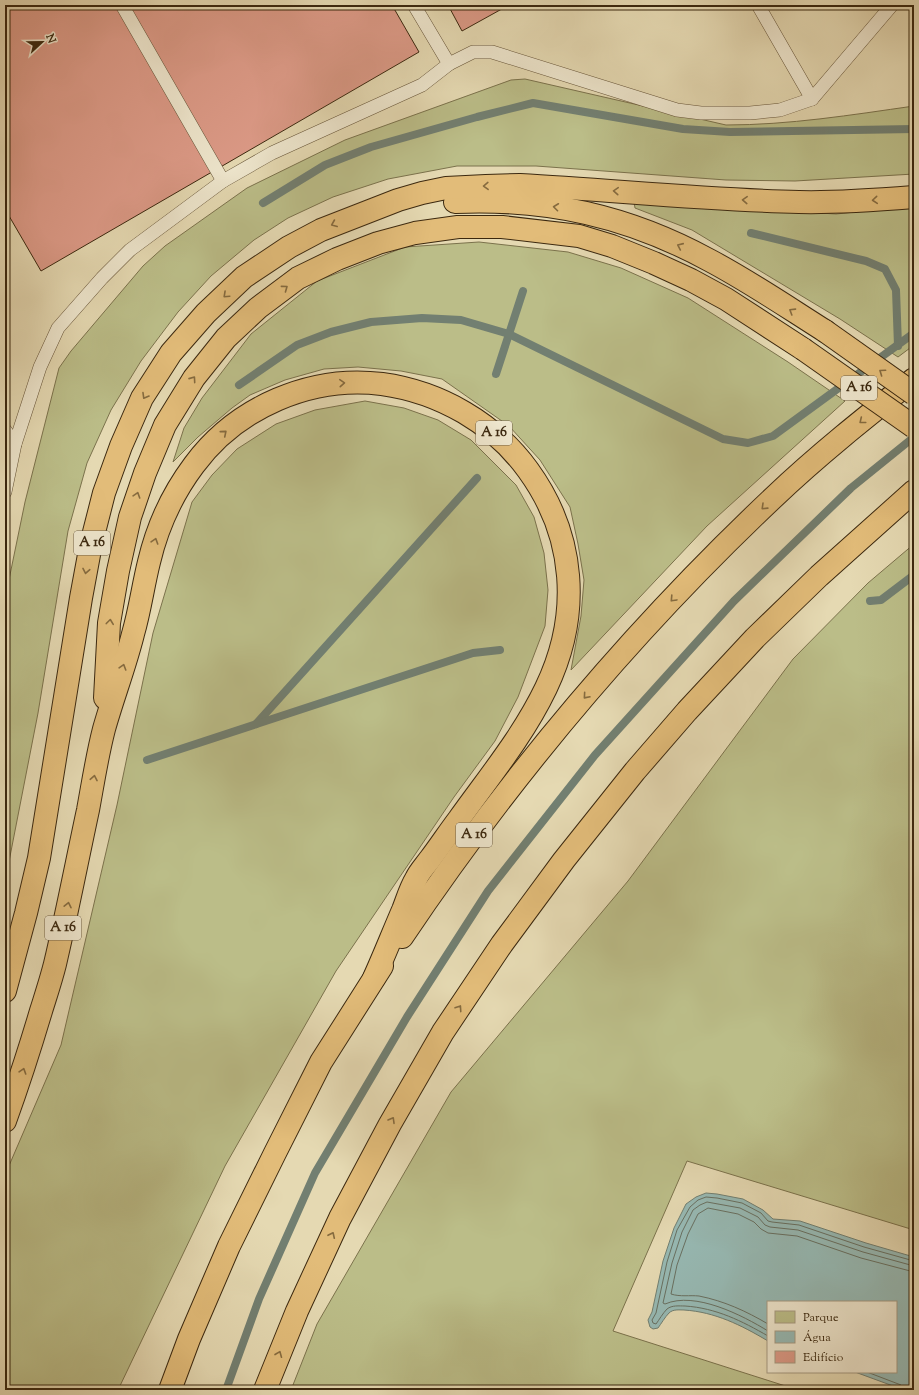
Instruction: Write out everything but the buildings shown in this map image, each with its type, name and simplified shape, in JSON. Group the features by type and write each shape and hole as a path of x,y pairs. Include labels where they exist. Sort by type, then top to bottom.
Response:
{"highway":[{"name":"A 16","path":"5,991 39,858 81,598 91,544 104,493 121,446 142,398 171,353 206,313 244,277 290,247 321,230 398,200 446,188 520,185 744,200 800,202 866,201 914,197"},
{"name":"A 16","path":"371,211 399,209 424,204 488,201 525,203 564,208 600,216 640,229 709,260 825,332 914,394"},
{"name":"A 16","path":"104,731 109,623 118,571 130,517 145,473 165,424 194,378 226,338 258,308 298,278 337,259 378,244 415,233 458,227 502,227 579,236 612,246 654,263 691,280 726,299 803,349 914,427"},
{"name":"A 16","path":"170,1390 189,1339 229,1246 321,1062 374,978 434,888 560,725 629,645 701,569 775,496 854,427 914,379"},
{"name":"A 16","path":"5,1121 23,1071 54,968 104,731 134,631 149,560 168,507 193,465 208,448 243,418 262,407 306,389 331,384 358,382 384,384 410,390 450,405 473,418 508,446 523,462 535,479 551,508 561,532 566,553 570,595 564,639 548,685 525,726 416,879 374,978"},
{"path":"265,1390 307,1289 340,1218 386,1131 443,1032 502,944 568,854 635,771 687,711 755,638 819,576 914,491"}],"lane":[{"path":"122,5 224,181"},
{"path":"414,5 449,64"},
{"path":"758,5 812,99"},
{"path":"5,492 16,444 40,367 58,328 102,278 130,250 224,181 272,154 422,85 449,64 473,52 492,52 677,110 701,113 750,113 780,110 812,99 892,5"},
{"path":"5,430 16,444"}],"green space":[{"path":"525,79 726,125 750,125 797,121 914,106 914,174 795,181 726,180 536,166 457,166 388,179 333,197 288,218 254,240 211,276 178,312 141,361 111,410 87,463 68,531 38,713 5,882 5,786 7,783 5,779 5,599 25,502 59,368 71,351 143,266 165,246 247,188 345,140 511,80"},
{"path":"634,202 836,214 914,206 914,345 898,357 840,319 692,230 635,208"},
{"path":"479,242 568,252 621,268 688,298 788,362 845,401 707,526 571,670 581,616 584,580 570,507 540,460 509,426 442,379 401,371 358,367 324,369 285,380 250,395 232,408 198,437 173,462 184,428 202,398 251,334 317,281 405,247"},
{"path":"365,401 404,408 438,420 471,440 516,485 534,517 544,553 548,590 545,626 518,697 495,741 454,797 336,971 225,1166 118,1390 5,1390 5,1175 61,1045 117,805 153,633 192,502 212,475 237,449 276,424 315,410"},
{"path":"914,544 914,1230 687,1161 613,1331 798,1390 291,1390 317,1324 451,1092 628,881 793,659 868,583"}],"water":[{"path":"706,1193 743,1199 763,1210 773,1219 800,1221 914,1257 914,1390 904,1390 858,1373 897,1373 897,1301 767,1301 767,1340 728,1320 695,1311 672,1311 658,1328 653,1329 650,1327 648,1320 652,1312 663,1261 674,1228 686,1204 696,1197"}],"waterway":[{"path":"263,203 325,165 371,147 533,103 683,129 730,132 914,129"},
{"path":"751,233 866,261 885,269 896,290 898,346"},
{"path":"496,374 523,291"},
{"path":"239,385 297,345 331,332 371,322 422,318 461,320 509,334 723,439 748,443 773,436 914,333"},
{"path":"226,1390 259,1299 315,1173 407,1017 488,891 595,755 734,601 851,488 914,437"},
{"path":"256,724 477,478"},
{"path":"870,601 881,600 914,575"},
{"path":"147,760 473,653 500,650"}]}
